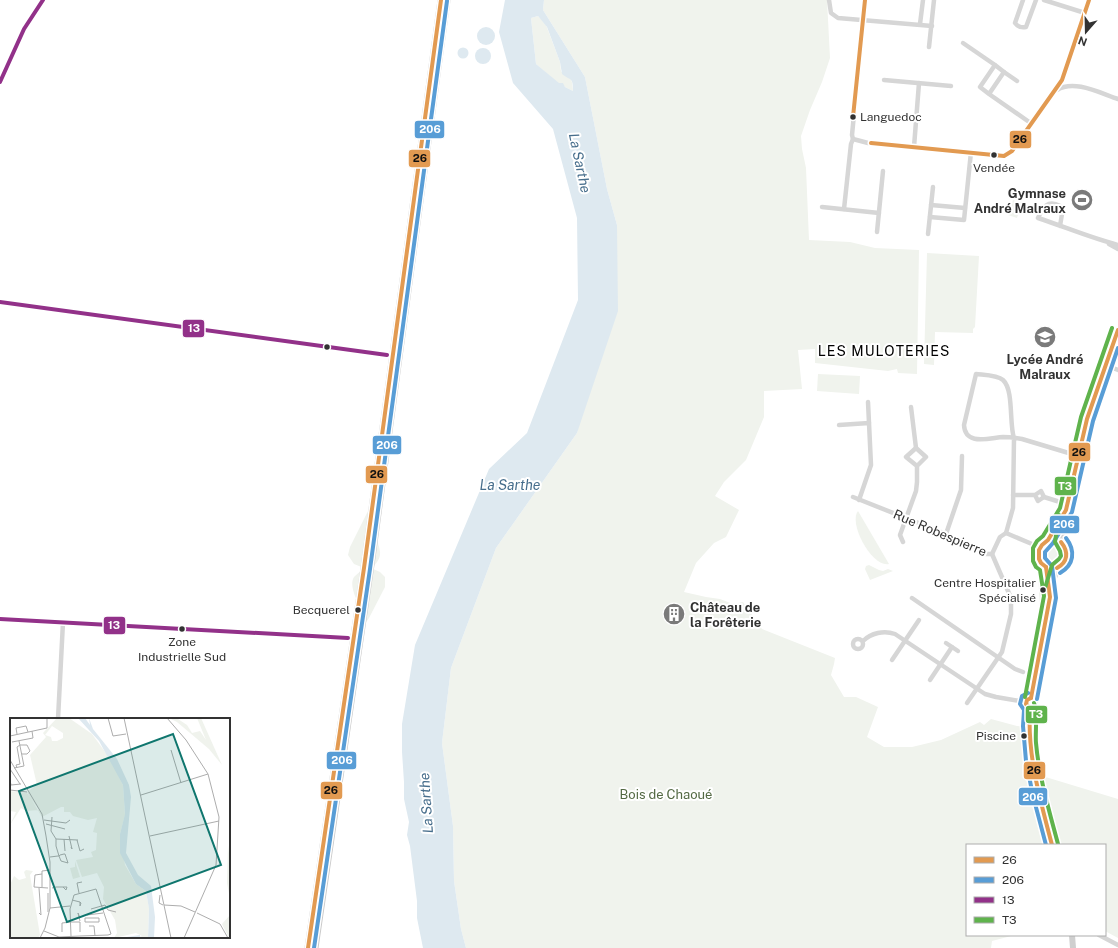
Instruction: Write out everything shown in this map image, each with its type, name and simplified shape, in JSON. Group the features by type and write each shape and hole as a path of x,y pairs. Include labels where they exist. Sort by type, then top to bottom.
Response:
{"main road":[{"path":"308,948 367,568 441,0"},
{"path":"315,948 447,0"}],"street":[{"path":"0,82 11,55 34,12 43,0"},
{"path":"829,0 831,13 835,17 932,26"},
{"path":"844,209 851,144 853,139 852,136 865,0"},
{"path":"920,24 923,0"},
{"path":"929,47 934,0"},
{"path":"1022,0 1015,23 1024,28 1026,27 1036,0"},
{"path":"1044,0 1084,13"},
{"path":"853,139 868,143 1004,156 1012,151 1032,124 1065,73 1089,0"},
{"path":"963,43 1017,81"},
{"path":"995,65 980,87 1032,124"},
{"path":"989,94 1004,72"},
{"path":"884,80 951,86"},
{"path":"914,147 919,83"},
{"path":"1054,91 1062,87 1077,86 1118,99"},
{"path":"930,217 964,220 970,152"},
{"path":"877,232 883,171"},
{"path":"928,234 933,187"},
{"path":"1060,226 1062,214 1060,206 1055,203 1048,204 1043,207 1038,218 1060,226 1104,242 1118,249"},
{"path":"931,205 965,208"},
{"path":"822,207 878,212"},
{"path":"1104,242 1118,245"},
{"path":"0,302 387,355"},
{"path":"1061,542 1066,510 1087,419 1118,330"},
{"path":"1105,365 1118,370"},
{"path":"992,554 1000,537 1006,533 1013,508 1014,438 1011,431 1011,399 1003,380 976,374 964,425 965,431 972,438 980,440 1004,437 1014,438 1022,439 1072,454"},
{"path":"860,500 871,465 868,402"},
{"path":"903,542 900,535 916,491 917,466 926,457 916,448 911,407"},
{"path":"839,425 869,423"},
{"path":"916,448 906,457 917,466"},
{"path":"946,534 961,490 962,456"},
{"path":"1013,495 1035,495 1041,491 1044,497 1060,502"},
{"path":"1035,495 1038,501 1044,497"},
{"name":"Rue Robespierre","path":"853,497 946,534 986,554 992,554 1012,603 1011,614 1002,652 967,703"},
{"path":"1048,540 1061,542 1065,548 1067,557 1063,564 1057,568 1046,567 1041,563 1039,559 1039,550 1048,540 1066,510"},
{"path":"1006,533 1032,544 1039,550"},
{"path":"1046,567 1050,592"},
{"path":"1028,700 1050,592 1057,568"},
{"path":"912,598 1014,669 1023,672"},
{"path":"0,619 348,638"},
{"path":"892,660 919,620"},
{"path":"58,718 63,622"},
{"path":"863,641 866,638 883,631 895,634 977,689 990,696 1035,700 1036,704 1034,707 1030,708 1029,743 1034,776 1052,844"},
{"path":"946,643 958,652"},
{"path":"930,680 952,647"},
{"path":"1072,936 1072,948"},
{"path":"1100,936 1118,945"}],"green space":[{"name":"Bois de Chaoué","path":"544,0 827,0 830,58 801,136 806,168 809,240 850,242 875,248 919,250 917,374 898,373 897,369 888,371 815,363 815,349 798,350 802,389 764,391 764,417 746,460 724,482 715,496 739,510 726,537 714,543 696,563 684,592 720,599 733,604 743,602 762,629 835,658 831,675 844,697 856,697 878,707 867,737 884,747 912,747 941,740 980,722 984,725 991,719 1017,726 1029,727 1029,743 1052,844 966,844 966,936 1011,936 992,941 991,948 466,948 461,929 454,881 453,826 442,743 451,668 496,548 577,433 617,225 607,189 585,77 543,10"},
{"path":"538,16 546,25 560,62 561,71 564,75 570,78 573,91 565,87 562,83 559,84 536,64 531,18"},
{"path":"1013,200 1022,203 1017,218 1008,215"},
{"path":"927,253 979,256 975,327 973,329 973,333 935,332 934,365 924,364"},
{"path":"818,374 860,376 859,394 817,391"},
{"path":"373,501 359,606 352,584 354,577 364,568 354,564 348,555 350,547"},
{"path":"858,511 889,564 882,563 876,559 863,544 856,525"},
{"path":"375,535 380,549 380,557 371,568 380,572 385,577 385,587 369,618 362,628"},
{"path":"1052,543 1060,546 1063,554 1060,562 1052,565 1044,562 1041,554 1044,546"},
{"path":"1031,547 1038,560 1041,574 1032,562 1030,554"},
{"path":"869,565 883,571 888,569 893,571 870,580 865,569 866,566"},
{"path":"1038,575 1041,579 1042,587 1040,608"},
{"path":"1039,775 1118,799 1118,938 1106,932 1106,844 1058,844 1052,819 1048,814"}],"water":[{"name":"La Sarthe","path":"505,0 544,0 543,10 585,77 607,189 617,225 618,311 577,433 496,548 451,668 442,743 453,826 454,881 461,929 466,948 423,948 417,918 417,901 410,846 407,835 409,822 404,799 402,752 402,724 415,645 489,469 527,433 578,300 577,218 553,129 513,83 499,32","holes":["538,16 547,27 560,62 562,74 572,81 573,91 565,87 563,83 559,83 536,64 531,18"]},
{"path":"486,27 492,30 495,36 492,42 486,45 480,42 477,36 480,30"},
{"path":"463,47 467,49 469,53 467,57 463,59 459,57 457,53 459,49"},
{"path":"480,48 486,48 491,53 489,62 486,64 480,64 475,59 475,53"}],"transit line":[{"name":"13","path":"0,82 24,29 43,0"},
{"name":"26","path":"308,948 364,568 441,0"},
{"name":"26","path":"853,117 865,0"},
{"name":"26","path":"871,143 1004,156 1012,151 1062,80 1089,0"},
{"name":"206","path":"314,948 370,569 447,1"},
{"name":"13","path":"0,302 387,355"},
{"name":"T3","path":"1025,697 1044,596 1040,570 1036,567 1033,561 1033,548 1037,541 1043,536 1060,508 1081,417 1112,328"},
{"name":"26","path":"1046,567 1039,559 1039,550 1048,540 1066,510 1087,419 1118,330"},
{"name":"206","path":"1037,699 1056,598 1052,566 1045,558 1045,552 1053,543 1072,512 1093,421 1118,348"},
{"name":"T3","path":"1045,588 1052,565 1061,556 1055,542 1059,515"},
{"name":"206","path":"1060,573 1065,570 1071,562 1072,557 1071,548 1066,538"},
{"name":"26","path":"1057,568 1061,566 1066,556 1064,546 1061,542"},
{"name":"26","path":"1031,698 1050,597 1046,567"},
{"name":"13","path":"0,619 348,638"},
{"name":"206","path":"1028,693 1022,696 1020,704 1024,710 1023,726 1026,761 1033,796 1046,844"},
{"name":"26","path":"1031,698 1027,700 1026,704 1030,708 1030,743 1032,760 1052,844"},
{"name":"T3","path":"1034,703 1036,711 1036,743 1039,768 1058,844"}],"place":[{"name":"Languedoc","path":"853,117"},
{"name":"Vendée","path":"994,155"},
{"name":"Gymnase André Malraux","path":"1082,200"},
{"name":"Lycée André Malraux","path":"1045,337"},
{"name":"Centre Hospitalier Spécialisé","path":"1043,590"},
{"name":"Becquerel","path":"358,610"},
{"name":"Château de la Forêterie","path":"674,614"},
{"name":"Zone Industrielle Sud","path":"182,629"},
{"name":"Piscine","path":"1024,736"}],"district":[{"name":"LES MULOTERIES","path":"884,351"}]}
